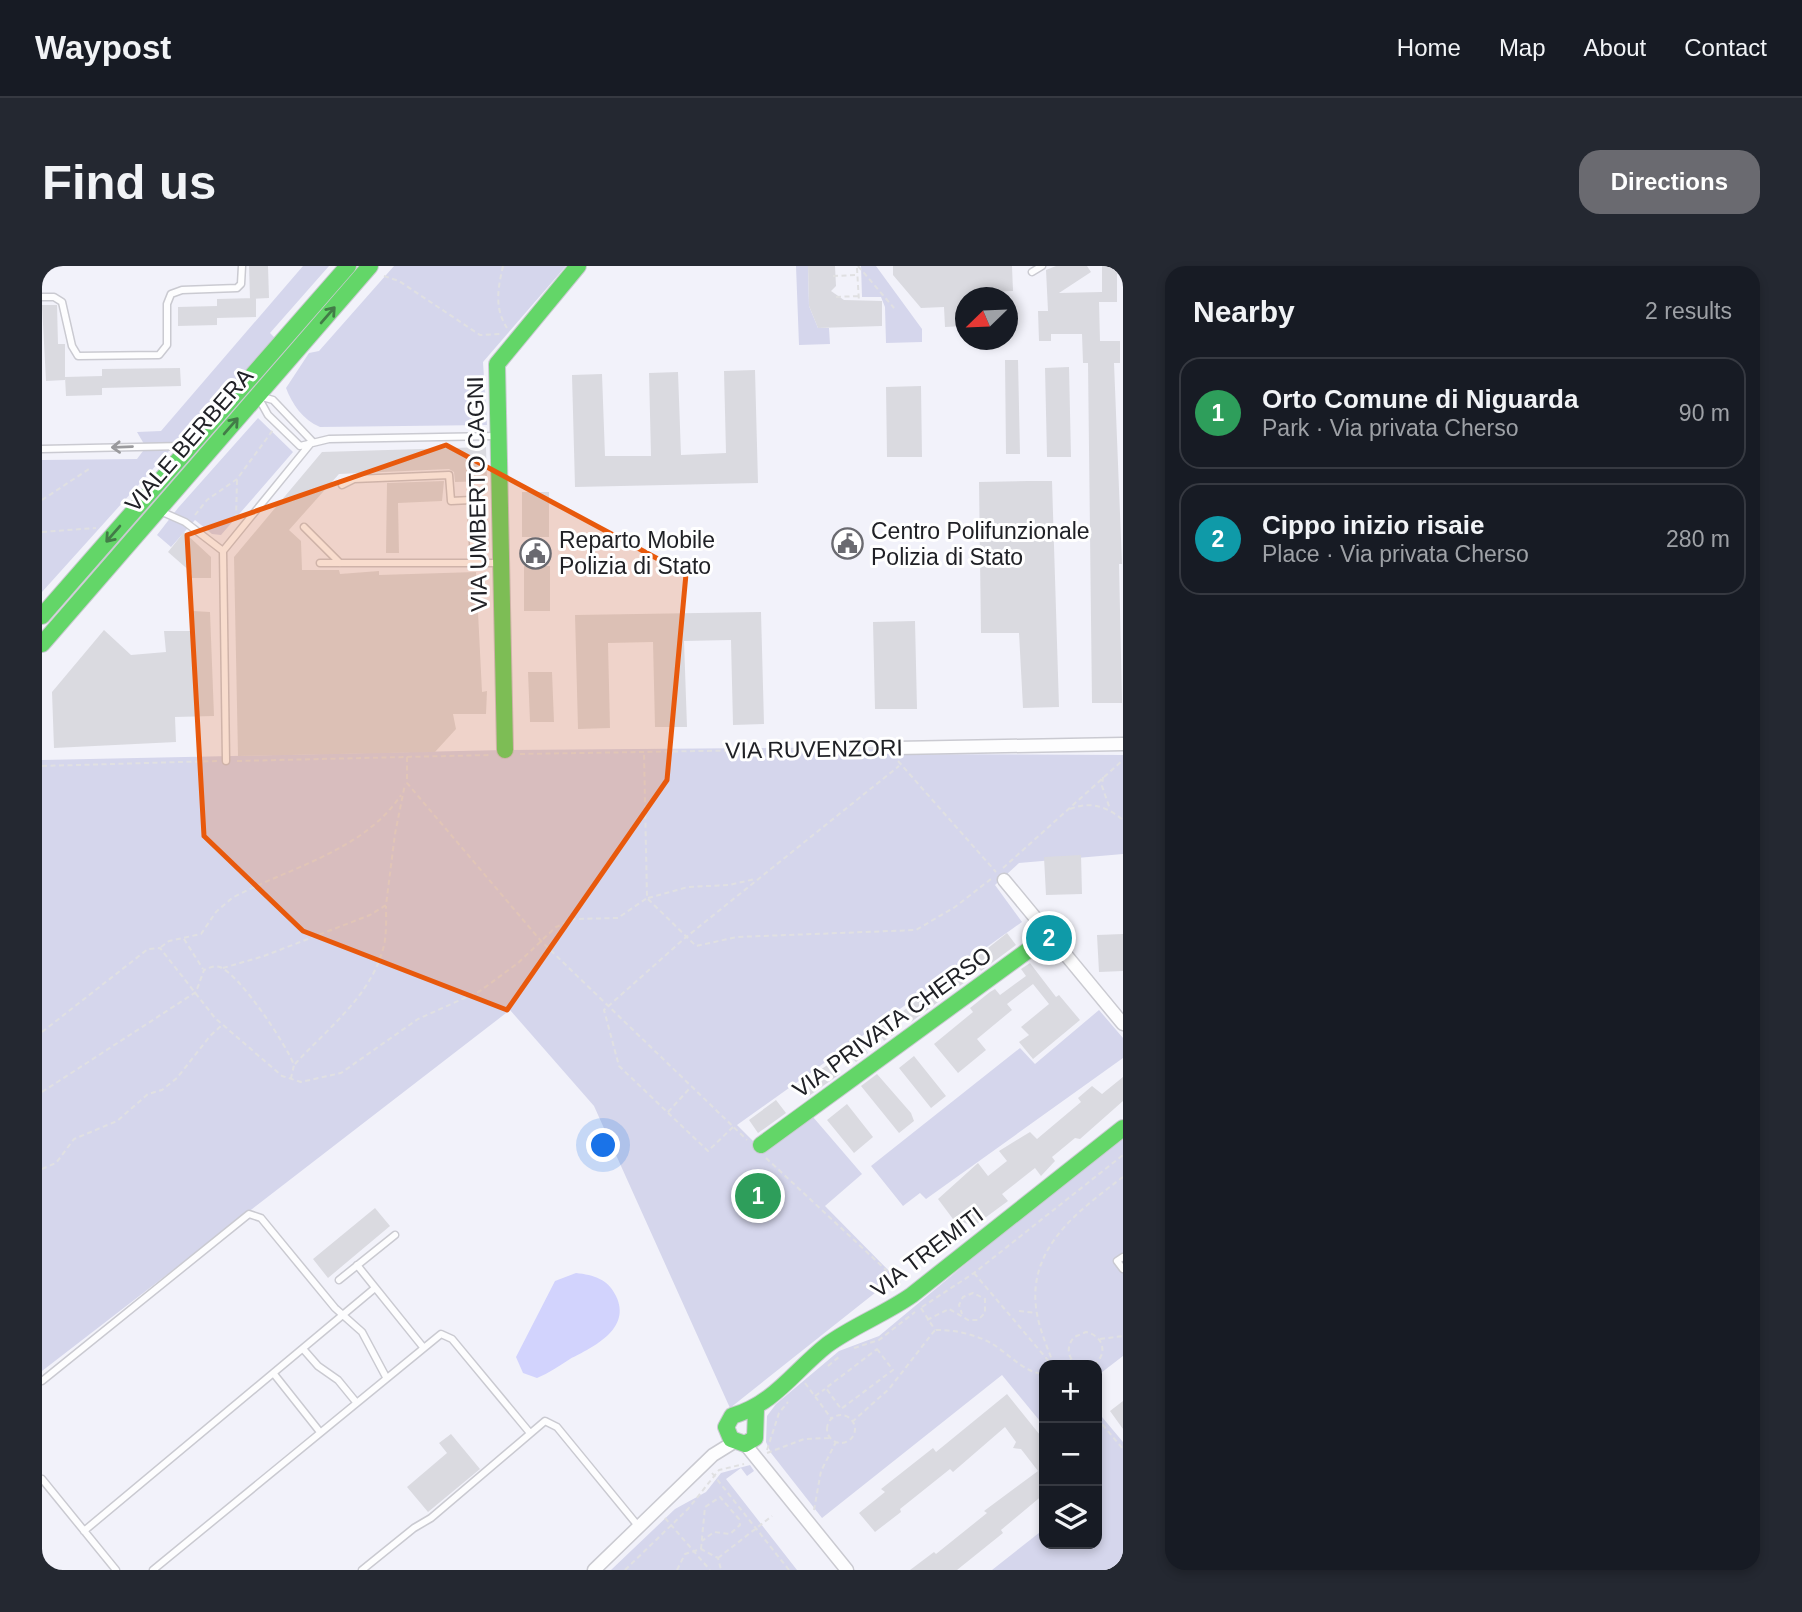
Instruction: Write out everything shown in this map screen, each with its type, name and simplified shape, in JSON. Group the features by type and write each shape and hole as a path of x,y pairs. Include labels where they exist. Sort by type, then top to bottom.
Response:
{"street":[{"name":"VIALE BERBERA","path":"42,616 348,266"},
{"name":"VIA UMBERTO CAGNI","path":"504,753 497,363 578,266"},
{"name":"VIALE BERBERA","path":"42,644 285,364 377,271"},
{"name":"VIA RUVENZORI","path":"896,748 1123,744"},
{"path":"1001,877 1123,1024"},
{"name":"VIA PRIVATA CHERSO","path":"759,1148 1049,935"},
{"name":"VIA TREMITI","path":"594,1570 639,1527 747,1448 726,1427 730,1417 753,1413 829,1344 895,1307 1123,1128"},
{"path":"753,1413 759,1431 747,1448 847,1570"}],"lane":[{"path":"42,297 54,297 62,302 72,346 78,356 159,355 167,345 167,304 172,294 182,290 237,288 241,284 242,266"},
{"path":"1032,272 1042,266"},
{"path":"271,353 285,364"},
{"path":"244,382 300,446 312,441 498,436"},
{"path":"257,396 273,400 312,441"},
{"path":"226,761 223,551 312,441"},
{"path":"42,449 190,446"},
{"path":"342,485 354,479 449,475 451,501 471,499 474,563"},
{"path":"159,510 188,525 223,551"},
{"path":"303,527 340,563"},
{"path":"320,563 501,564"},
{"path":"42,1381 249,1214 261,1218 343,1315 362,1332 386,1377"},
{"path":"339,1280 395,1235"},
{"path":"1123,1257 1117,1261 1123,1269"},
{"path":"357,1265 423,1347"},
{"path":"84,1531 375,1288"},
{"path":"153,1570 441,1334 452,1339 530,1433"},
{"path":"304,1350 318,1366 338,1380 356,1402"},
{"path":"274,1374 320,1432"},
{"path":"362,1570 414,1528 431,1518 545,1421 557,1427 639,1527"},
{"path":"42,1479 116,1570"}],"path":[{"path":"377,271 399,281 480,335 494,336 509,332 502,320 497,293 503,266"},
{"path":"857,266 859,302"},
{"path":"857,266 894,308"},
{"path":"834,276 857,275"},
{"path":"836,297 858,296"},
{"path":"188,525 207,500 237,478 278,424"},
{"path":"42,500 89,468"},
{"path":"237,478 235,518 244,526"},
{"path":"42,532 96,528"},
{"path":"896,748 899,765 1001,877"},
{"name":"VIA RUVENZORI","path":"42,766 504,753 896,748"},
{"path":"644,752 647,898 696,946 737,937 916,930 1001,877 1066,811 1123,760"},
{"path":"291,1079 294,1065 349,1008 377,968 384,946 386,905 403,792 407,783 407,756"},
{"path":"733,1127 708,1151 619,1066 604,1010 685,938 899,765"},
{"path":"1103,777 1102,786 1110,810"},
{"path":"407,783 541,941 690,1088 759,1148 907,1288"},
{"path":"42,1032 148,949 160,948 169,941 201,934 216,912 232,898 356,836 378,821 403,792"},
{"path":"1066,811 1082,805 1110,810 1123,820"},
{"path":"160,948 222,1025 282,1076 301,1082 341,1073 418,1019 480,991 518,963 556,927 574,919 618,918 647,898 688,887 729,885 758,878"},
{"path":"204,970 214,966 222,968 264,956 370,915 386,905"},
{"path":"184,939 204,970"},
{"path":"222,968 279,1035 294,1065"},
{"path":"42,1092 197,992 204,970"},
{"path":"42,1170 56,1163 74,1139 117,1121 148,1094 162,1090 177,1079 209,1035 222,1025"},
{"path":"667,1112 690,1088"},
{"path":"826,1368 846,1351 878,1340 974,1273 1123,1155"},
{"path":"1051,1360 1037,1313 1039,1274 1046,1254 1059,1230 1123,1177"},
{"path":"974,1273 1049,1360"},
{"path":"927,1320 949,1310 973,1320 982,1317 987,1309 985,1299 973,1293 963,1297 959,1305 962,1314"},
{"path":"919,1304 935,1330"},
{"path":"1019,1311 1037,1313"},
{"path":"852,1422 904,1372 935,1330"},
{"path":"935,1330 953,1330 989,1342 1031,1372 1039,1373"},
{"path":"1072,1360 1069,1348 1073,1338 1086,1332 1100,1339 1123,1336"},
{"path":"1097,1360 1103,1352 1100,1339"},
{"path":"815,1396 877,1349 893,1370 904,1372"},
{"path":"826,1388 841,1409 893,1370"},
{"path":"799,1391 806,1385 832,1419"},
{"path":"625,1570 672,1525 721,1469 747,1448 771,1444 779,1413 791,1397"},
{"path":"747,1448 804,1439 830,1438 845,1443 852,1437 852,1422 846,1416 832,1419 827,1427 830,1438"},
{"path":"1101,1423 1123,1449"},
{"path":"813,1527 821,1471 836,1442"},
{"path":"711,1472 789,1570"},
{"path":"701,1549 705,1507 715,1497 720,1497 739,1519 740,1525 730,1534 714,1532 702,1541"},
{"path":"718,1558 772,1516"},
{"path":"664,1517 710,1570"},
{"path":"677,1570 680,1560 693,1550 701,1549 718,1558 721,1570"}],"highlighted area":[{"path":"446,445 686,574 667,780 507,1010 303,931 204,836 187,535"}],"shaded area":[{"path":"303,266 329,266 270,333 277,340 185,438 171,444 144,444 137,432 161,431"},
{"path":"394,266 566,266 483,362 487,425 320,427 303,416 291,400 286,388 309,353 319,351"},
{"path":"796,266 808,266 809,306 818,328 829,328 830,344 799,345"},
{"path":"861,266 876,266 922,329 922,342 886,343 885,307 881,297 862,297"},
{"path":"258,418 293,452 221,535 212,534 195,520 171,547 157,535"},
{"path":"143,451 169,451 42,592 42,460 137,459"},
{"path":"879,747 879,754 1123,755 1123,854 1019,863 995,885 1022,922 737,1125 764,1152 813,1117 862,1174 825,1206 895,1277 730,1408 594,1106 510,1010 42,1371 42,760 505,750"},
{"path":"1099,1010 1123,1038 1123,1058 926,1199 920,1193 903,1206 871,1166 1020,1048 1035,1064"},
{"path":"1123,1133 1123,1356 1102,1372 1102,1360 1039,1360 1039,1420 1002,1375 822,1518 771,1453 766,1442 767,1416 776,1404 839,1351 879,1336"},
{"path":"1102,1417 1123,1442 1123,1570 992,1570 1039,1533 1039,1549 1102,1549"},
{"path":"750,1465 754,1471 747,1476 741,1468 726,1479 797,1570 611,1570 675,1509 706,1492 721,1473"}],"water":[{"path":"576,1273 600,1279 613,1290 620,1308 615,1327 599,1342 537,1378 523,1373 516,1357 555,1281"}],"building":[{"path":"249,266 268,266 269,298 250,299"},
{"path":"808,266 835,266 836,286 831,291 844,300 882,301 882,326 818,328 809,306"},
{"path":"893,266 1012,266 1013,287 955,287 955,326 945,327 944,307 921,308 893,275"},
{"path":"1056,266 1087,266 1091,272 1059,293 1102,292 1102,266 1117,266 1117,302 1099,302 1100,341 1120,341 1120,363 1114,363 1122,564 1119,564 1122,703 1092,703 1088,363 1083,363 1082,334 1051,334 1051,341 1039,341 1038,311 1048,311 1046,270"},
{"path":"256,298 256,317 217,318 217,325 178,326 178,307 217,306 217,299"},
{"path":"42,305 57,305 58,344 65,344 65,380 46,381"},
{"path":"1005,360 1018,360 1020,454 1006,454"},
{"path":"1069,367 1071,457 1047,457 1045,368"},
{"path":"180,368 181,386 102,388 102,395 66,396 65,377 102,376 102,369"},
{"path":"755,370 758,483 575,487 572,375 602,374 605,456 651,456 649,373 678,372 681,455 726,453 724,371"},
{"path":"921,386 922,457 887,457 886,387"},
{"path":"486,447 487,481 455,482 454,472 449,469 339,474 289,530 301,541 302,570 339,570 340,574 379,571 379,575 476,572 482,692 487,691 486,714 453,714 456,729 435,752 238,756 234,557 322,452"},
{"path":"444,481 442,501 398,503 399,553 386,553 387,483"},
{"path":"1052,481 1059,707 1023,708 1019,633 981,633 979,482"},
{"path":"522,492 549,492 549,537 522,537"},
{"path":"184,532 211,557 211,578 192,578 192,573 168,552"},
{"path":"524,566 550,566 550,611 524,611"},
{"path":"193,611 210,612 214,716 175,717 176,742 54,748 52,692 104,630 131,655 166,652 164,631 194,631"},
{"path":"761,612 764,724 733,725 731,640 684,641 687,727 655,727 653,642 608,643 610,728 578,729 575,615"},
{"path":"915,621 917,709 875,709 873,622"},
{"path":"528,672 552,672 554,722 530,722"},
{"path":"1081,855 1082,894 1046,895 1044,857"},
{"path":"1007,933 1016,945 981,971 973,960"},
{"path":"1123,934 1123,971 1099,972 1097,935"},
{"path":"1030,963 1056,997 1059,995 1080,1020 1033,1059 1019,1042 1029,1035 1021,1027 1049,1004 1033,984 1007,1004 1012,1010 977,1039 986,1050 958,1073 934,1044 973,1012 970,1008 990,992 995,989 1000,995 1026,976 1021,969"},
{"path":"957,970 965,982 911,1022 903,1011"},
{"path":"886,1022 894,1034 884,1041 876,1029"},
{"path":"859,1040 868,1053 856,1062 844,1050"},
{"path":"914,1056 946,1096 931,1108 899,1068"},
{"path":"832,1062 840,1074 806,1098 797,1085"},
{"path":"877,1074 911,1113 914,1121 899,1133 861,1086"},
{"path":"1123,1077 1123,1101 1080,1139 1075,1138 1052,1157 1055,1161 1041,1176 1035,1168 1002,1194 1008,1201 974,1226 953,1219 938,1199 978,1163 988,1176 1007,1161 999,1151 1030,1132 1037,1139 1081,1102 1078,1098 1092,1086 1102,1094"},
{"path":"776,1100 786,1113 758,1133 749,1120"},
{"path":"847,1104 873,1137 854,1153 827,1120"},
{"path":"375,1208 390,1226 328,1278 313,1259"},
{"path":"1007,1394 1039,1434 1039,1498 1001,1530 1003,1533 957,1570 910,1570 934,1552 936,1554 987,1513 984,1511 1038,1471 1021,1449 1013,1448 1016,1442 1005,1427 953,1472 950,1469 875,1532 859,1513 885,1492 881,1489 933,1448 936,1452"},
{"path":"1123,1401 1123,1429 1110,1411"},
{"path":"451,1434 480,1469 428,1512 407,1487 447,1453 439,1443"}],"traffic: fast":[{"path":"42,616 348,266"},
{"path":"42,644 370,266"},
{"path":"505,750 497,364 578,266"},
{"path":"761,1145 1049,935"},
{"path":"756,1409 755,1438 745,1444 731,1439 726,1427 732,1416 760,1404 837,1338 912,1295 1123,1128"}],"place":[{"name":"Centro Polifunzionale Polizia di Stato","path":"848,544"},
{"name":"Reparto Mobile Polizia di Stato","path":"536,553"},
{"name":"Cippo inizio risaie","path":"1049,938"},
{"name":"Orto Comune di Niguarda","path":"758,1196"}]}
